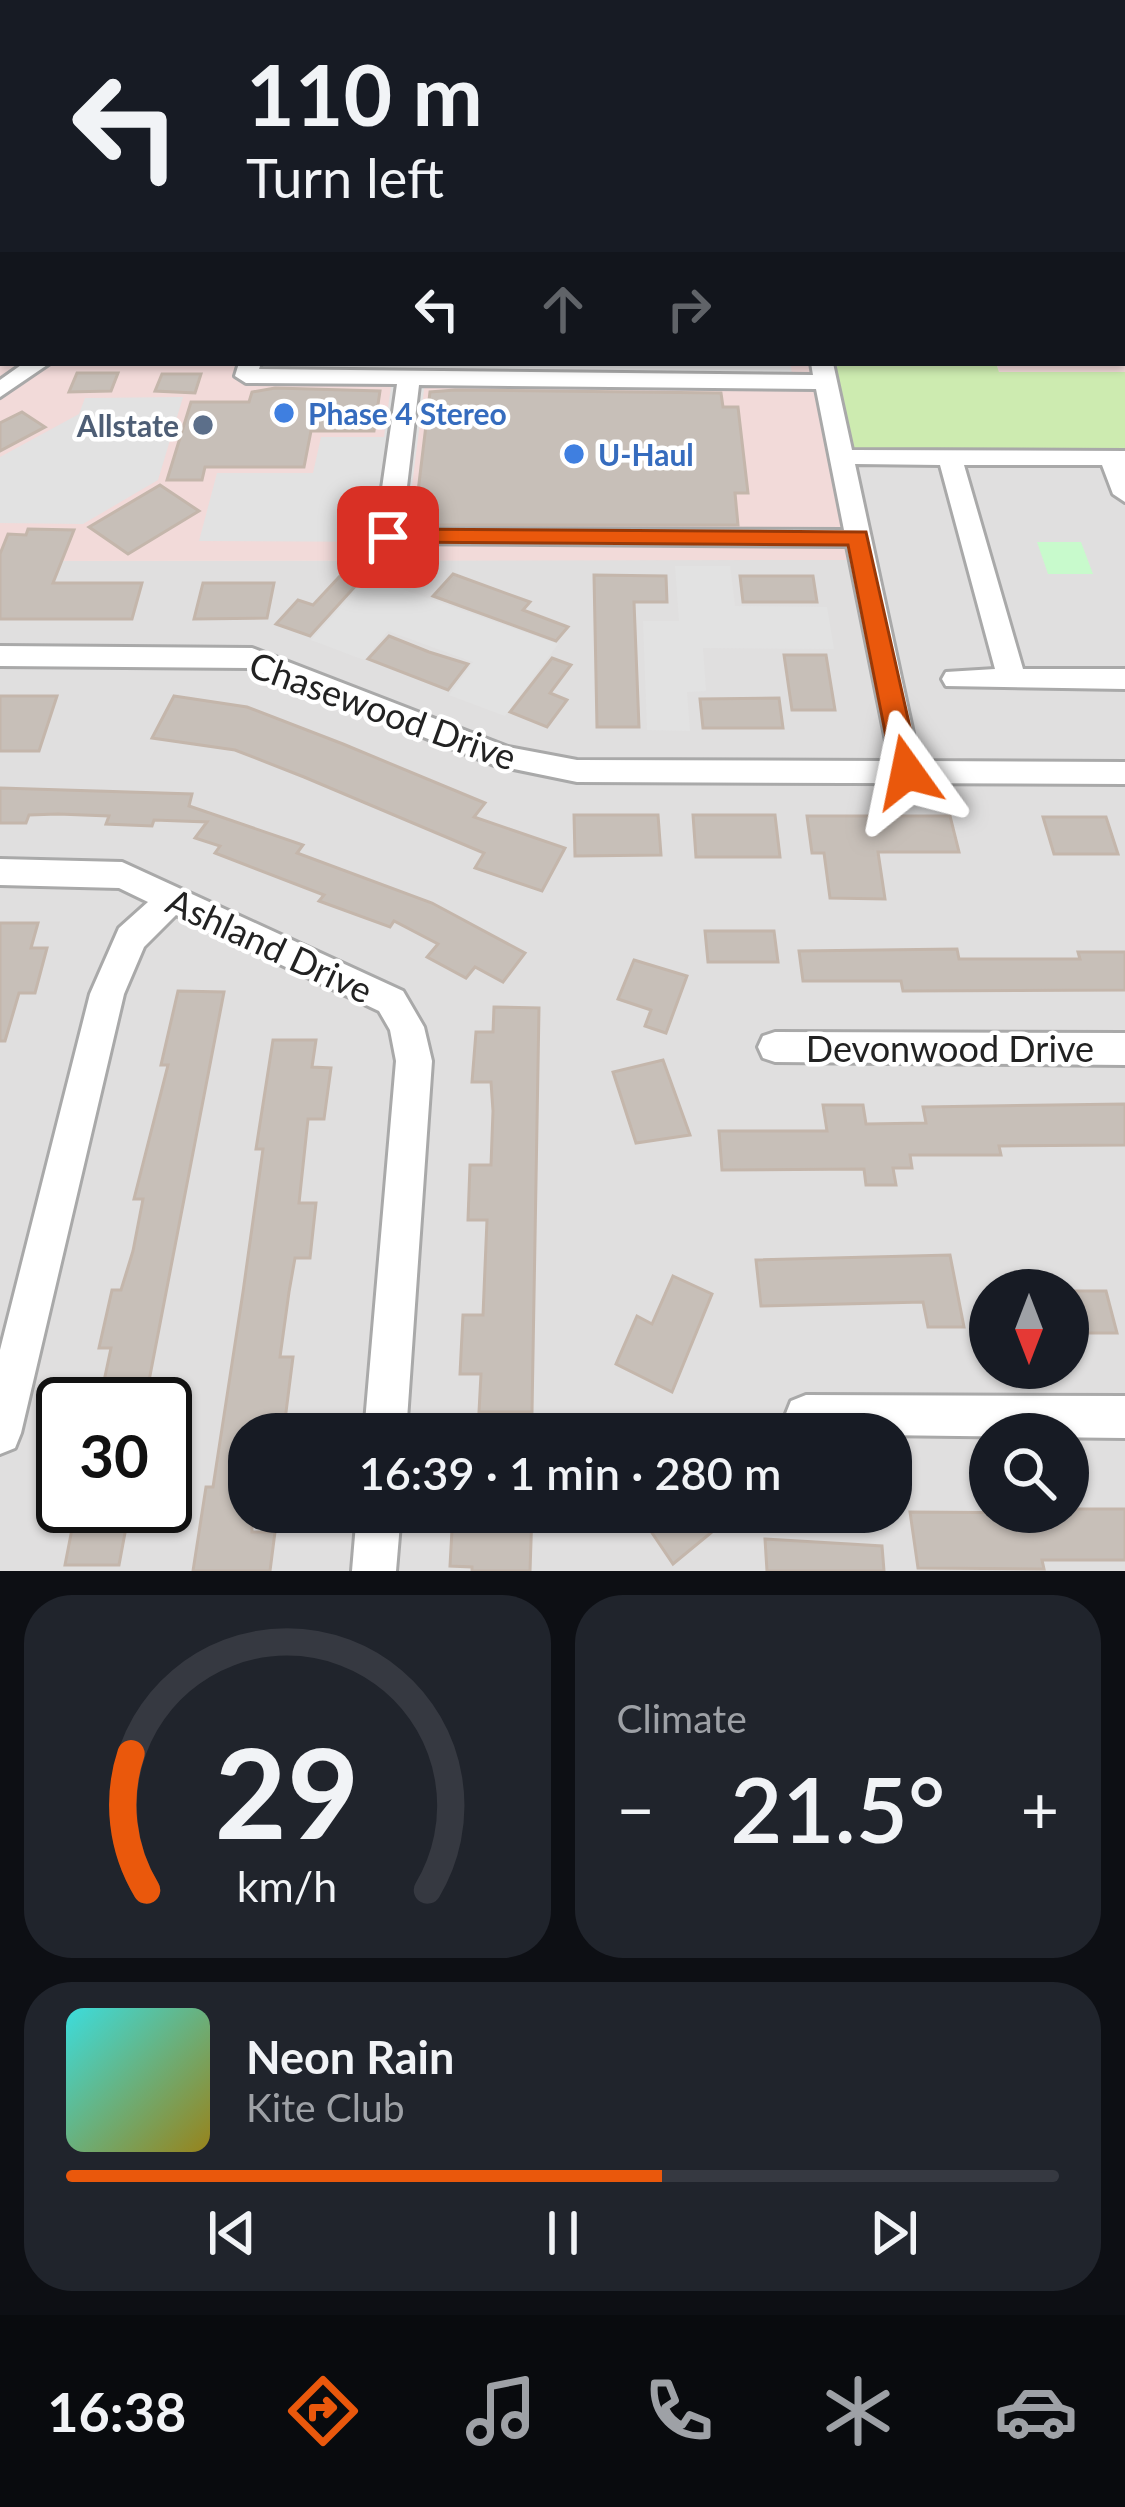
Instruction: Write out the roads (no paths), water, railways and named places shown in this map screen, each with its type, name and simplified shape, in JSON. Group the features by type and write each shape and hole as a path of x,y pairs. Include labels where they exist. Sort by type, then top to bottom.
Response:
{"street":[{"path":"0,390 35,366"},
{"path":"249,366 246,376 824,373 907,772"},
{"path":"409,377 388,537 858,538"},
{"path":"842,457 1118,458 1125,494"},
{"path":"950,458 1012,679"},
{"name":"Chasewood Drive","path":"0,656 253,658 538,766 1125,773"},
{"path":"956,679 1125,679"},
{"name":"Ashland Drive","path":"0,872 122,875 391,1001 407,1027 415,1061 387,1413"},
{"path":"0,1433 107,994 130,938 172,899"},
{"name":"Devonwood Drive","path":"775,1047 1125,1048"},
{"path":"912,1416 1125,1417"},
{"path":"374,1571 377,1533"}],"place":[{"name":"Phase 4 Stereo","path":"284,413"},
{"name":"Allstate","path":"203,425"},
{"name":"U-Haul","path":"574,454"}]}
